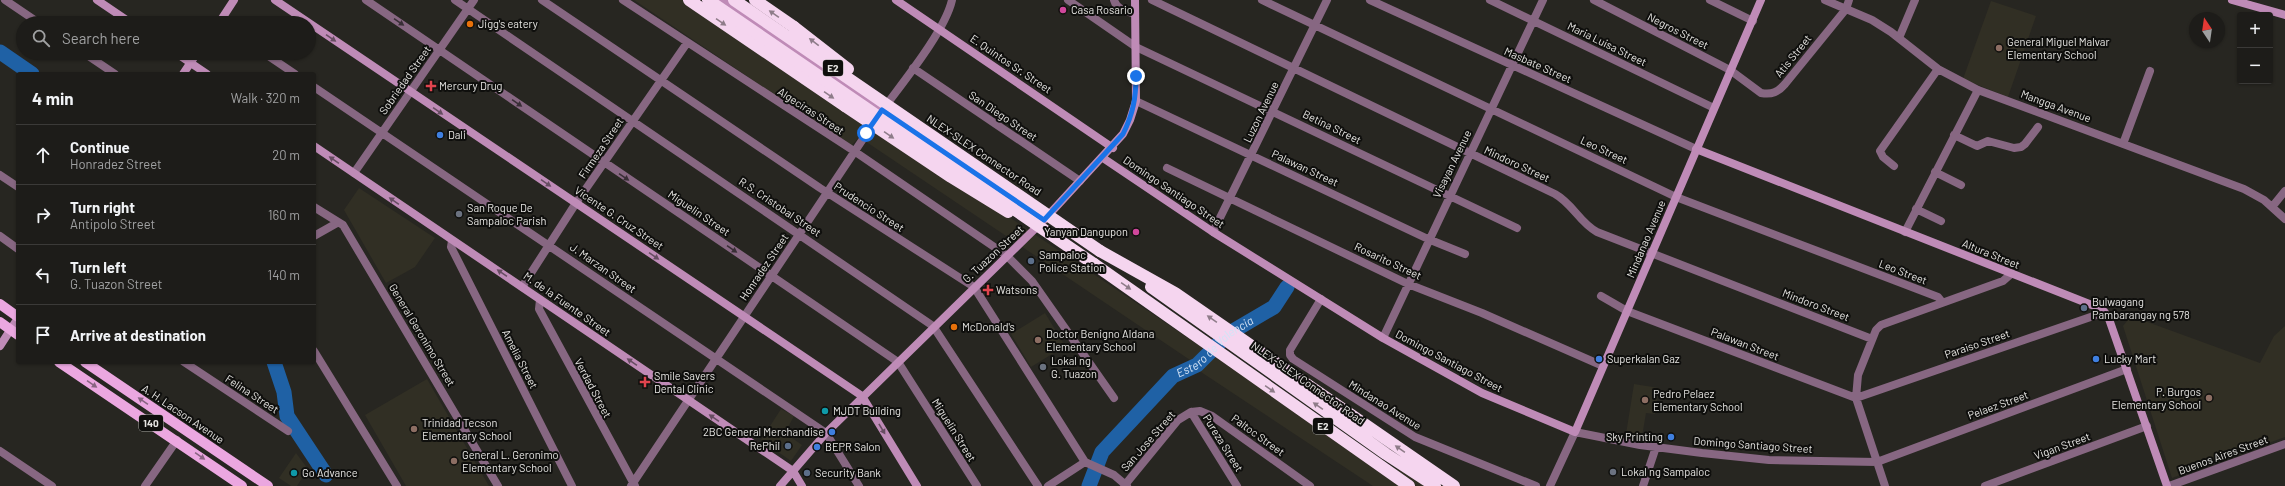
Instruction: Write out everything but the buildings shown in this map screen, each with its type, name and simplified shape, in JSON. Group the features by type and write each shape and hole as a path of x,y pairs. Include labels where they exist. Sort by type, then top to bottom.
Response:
{"highway":[{"path":"689,0 951,177 1094,264"},
{"name":"E2","path":"708,0 1094,264 1408,486"},
{"name":"NLEX-SLEX Connector Road","path":"734,0 1100,252 1374,446 1435,486"},
{"path":"755,0 828,53 932,136"},
{"path":"1100,252 1175,293 1454,486"}],"main road":[{"path":"0,304 16,316"},
{"path":"0,322 14,332"},
{"name":"140","path":"62,364 177,440 242,486"},
{"name":"A. H. Lacson Avenue","path":"88,364 268,486"}],"street":[{"path":"5,0 29,16"},
{"path":"97,0 121,16"},
{"path":"224,16 234,0"},
{"name":"Vicente G. Cruz Street","path":"275,0 299,16"},
{"name":"Miguelin Street","path":"366,0 898,362 977,486"},
{"name":"R.S. Cristobal Street","path":"455,0 933,326 1038,486"},
{"name":"Sobriedad Street","path":"354,173 474,0"},
{"name":"Prudencio Street","path":"542,0 827,192 974,287 1087,463"},
{"name":"Algeciras Street","path":"623,0 854,151 1006,255 1032,281 1114,398"},
{"path":"722,0 1044,220"},
{"name":"E. Quintos Sr. Street","path":"896,0 1113,148"},
{"name":"Honradez Street","path":"632,485 854,151 913,68 938,28 952,0"},
{"name":"Betina Street","path":"1068,0 1136,47 1517,228"},
{"path":"1114,0 1122,10 1135,14"},
{"name":"G. Tuazon Street","path":"780,486 826,433 862,396 1006,255 1044,220 1113,148 1130,120 1136,101 1135,0"},
{"name":"Mindoro Street","path":"1152,0 1563,198 1573,206 1582,221 1597,232 1872,339"},
{"name":"Leo Street","path":"1262,0 1676,197 1938,297 1942,302"},
{"name":"Luzon Avenue","path":"1213,232 1327,0"},
{"name":"Masbate Street","path":"1370,0 1696,149"},
{"name":"Maria Luisa Street","path":"1490,0 1714,108"},
{"name":"Visayan Avenue","path":"1383,338 1428,239 1543,0"},
{"name":"Negros Street","path":"1594,0 1730,70"},
{"path":"1710,0 1753,21"},
{"name":"Mindanao Avenue","path":"1550,486 1575,432 1761,0"},
{"name":"Mangga Avenue","path":"1825,0 1872,20 1899,38 1938,70 1978,90 2076,125 2256,194 2285,219"},
{"path":"1846,9 1849,0"},
{"path":"1899,38 1915,0"},
{"path":"2232,0 2285,14"},
{"name":"Atis Street","path":"1730,70 1761,93 1772,94 1778,91 1846,9"},
{"name":"Vicente G. Cruz Street","path":"316,28 862,396 917,486"},
{"name":"Firmeza Street","path":"522,287 576,203 605,164 632,121 687,43"},
{"path":"94,60 112,72"},
{"path":"186,60 204,72"},
{"path":"184,72 192,60"},
{"path":"274,60 292,72"},
{"name":"San Diego Street","path":"913,68 1080,182"},
{"path":"1894,166 1882,157 1880,151 1938,70"},
{"path":"2123,144 2150,71"},
{"name":"J. Marzan Street","path":"316,88 549,244 715,359 826,433 859,486"},
{"path":"1905,232 1978,90"},
{"name":"Palawan Street","path":"1136,101 1428,239 1465,254"},
{"path":"1954,135 1977,146 1988,141 2017,148 2025,144 2038,127"},
{"name":"M. de la Fuente Street","path":"316,147 792,471 802,486"},
{"name":"Altura Street","path":"1696,149 2106,312"},
{"name":"Domingo Santiago Street","path":"1103,158 1213,232 1383,338 1482,394 1575,432 1656,447 1769,460 1877,462"},
{"name":"Rosarito Street","path":"1167,168 1408,284 1482,313 1603,366"},
{"path":"1935,172 1961,185"},
{"path":"0,175 16,186"},
{"path":"2272,207 2285,191"},
{"name":"General Geronimo Street","path":"316,208 337,223 343,225 498,486"},
{"path":"1916,209 1941,221"},
{"path":"316,235 337,223"},
{"path":"0,236 16,248"},
{"name":"Amelia Street","path":"452,241 451,247 572,486"},
{"path":"1885,486 1856,398 1858,375 1872,339 1881,325 2003,281 2011,274"},
{"name":"Palawan Street","path":"1601,296 1627,311 1856,398"},
{"name":"Mindanao Avenue","path":"1321,299 1290,350 1290,355 1293,359 1415,437 1536,486"},
{"name":"Verdad Street","path":"540,300 539,309 632,485"},
{"path":"2106,312 2168,486"},
{"name":"Paraiso Street","path":"1856,398 2106,312"},
{"path":"0,346 14,332"},
{"path":"316,354 397,486"},
{"name":"Felina Street","path":"187,364 288,431"},
{"name":"Pelaez Street","path":"1877,462 2127,369"},
{"name":"Paltoc Street","path":"1191,412 1200,411 1212,416 1310,486"},
{"name":"San Jose Street","path":"1125,485 1178,420 1191,412"},
{"name":"Pureza Street","path":"1191,412 1237,486"},
{"name":"Vigan Street","path":"1985,486 2147,426"},
{"path":"145,486 177,440"},
{"name":"Buenos Aires Street","path":"2168,486 2285,444"},
{"path":"1643,486 1656,447"},
{"path":"0,451 52,486"},
{"path":"1048,486 1087,463 1104,470 1125,485"}],"shaded area":[{"path":"634,0 688,0 1203,348 1193,362 859,137 851,146"},
{"name":"General Miguel Malvar Elementary School","path":"1991,1 2036,16 2008,97 1963,79"},
{"path":"359,188 435,238 415,267 386,283 344,210"},
{"name":"Doctor Benigno Aldana Elementary School","path":"1045,313 1065,346 1031,367 1011,334"},
{"name":"P. Burgos Elementary School","path":"2131,316 2260,363 2274,336 2285,326 2285,437 2172,478 2123,326"},
{"path":"1215,350 1389,466 1443,486 1373,486 1195,368"},
{"name":"Trinidad Tecson Elementary School","path":"427,379 489,486 406,486 365,415"},
{"name":"Pedro Pelaez Elementary School","path":"1634,384 1659,388 1655,414 1646,413 1642,437 1626,434"},
{"path":"781,409 794,416 785,433 802,445 791,461 761,440"},
{"path":"296,453 308,469 297,486 291,486 279,478"}],"waterway":[{"path":"0,52 29,72"},
{"name":"Estero de Valencia","path":"1089,486 1102,452 1173,376 1197,365 1228,334 1274,307 1287,287"},
{"path":"275,364 284,392 287,416 326,475"}],"place":[{"name":"Casa Rosario","path":"1063,10"},
{"name":"Jigg's eatery","path":"470,24"},
{"name":"General Miguel Malvar Elementary School","path":"1999,48"},
{"name":"Mercury Drug","path":"431,86"},
{"name":"Dali","path":"440,135"},
{"name":"San Roque De Sampaloc Parish","path":"459,214"},
{"name":"Yanyan Dangupon","path":"1136,232"},
{"name":"Sampaloc Police Station","path":"1031,261"},
{"name":"Watsons","path":"988,290"},
{"name":"Bulwagang Pambarangay ng 578","path":"2084,308"},
{"name":"McDonald's","path":"954,327"},
{"name":"Doctor Benigno Aldana Elementary School","path":"1038,340"},
{"name":"Superkalan Gaz","path":"1599,359"},
{"name":"Lucky Mart","path":"2096,359"},
{"name":"Lokal ng G. Tuazon","path":"1043,367"},
{"name":"Smile Savers Dental Clinic","path":"645,382"},
{"name":"P. Burgos Elementary School","path":"2209,398"},
{"name":"Pedro Pelaez Elementary School","path":"1645,400"},
{"name":"MJDT Building","path":"825,411"},
{"name":"Trinidad Tecson Elementary School","path":"414,429"},
{"name":"2BC General Merchandise","path":"832,432"},
{"name":"Sky Printing","path":"1671,437"},
{"name":"RePhil","path":"788,446"},
{"name":"BEPR Salon","path":"817,447"},
{"name":"General L. Geronimo Elementary School","path":"454,461"},
{"name":"Lokal ng Sampaloc","path":"1613,472"},
{"name":"Go Advance","path":"294,473"},
{"name":"Security Bank","path":"807,473"}],"route":[{"path":"866,133 882,110 1044,220 1113,148 1123,134 1130,120 1136,101 1136,76"}]}
